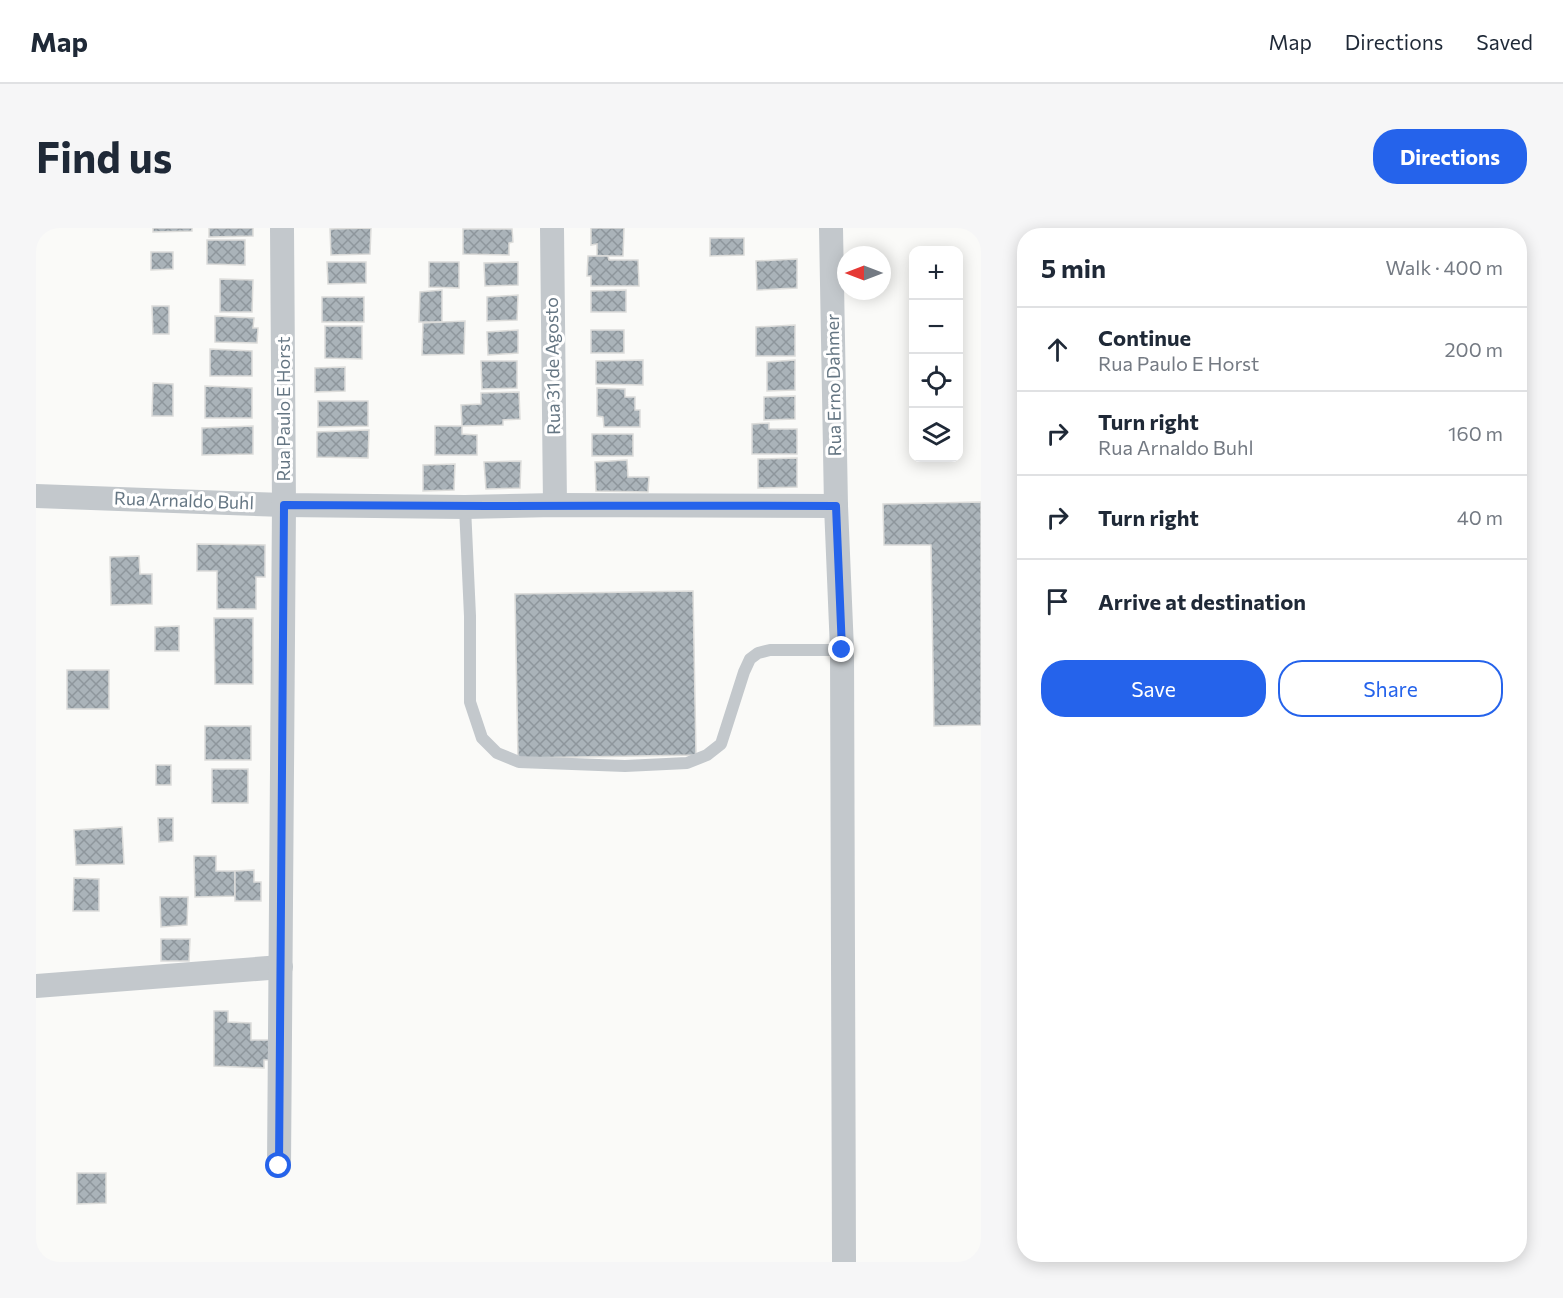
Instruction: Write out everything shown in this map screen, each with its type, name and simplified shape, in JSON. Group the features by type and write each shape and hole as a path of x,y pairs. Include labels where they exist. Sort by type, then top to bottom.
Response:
{"street":[{"name":"Rua Paulo E Horst","path":"279,1166 284,505 282,228"},
{"name":"Rua 31 de Agosto","path":"552,228 555,505"},
{"name":"Rua Erno Dahmer","path":"831,228 836,506 842,650 844,1262"},
{"name":"Rua Arnaldo Buhl","path":"36,496 284,505 836,506"},
{"path":"36,986 281,967"}],"lane":[{"path":"465,507 470,616 470,702 482,738 497,753 519,762 625,766 687,764 707,755 720,744 744,672 750,660 758,653 770,650 842,650"}],"building":[{"path":"153,228 192,228 192,231 153,232"},
{"path":"209,228 253,228 253,236 209,237"},
{"path":"371,228 370,254 331,255 330,229"},
{"path":"591,228 624,228 623,256 597,256 597,244 591,245"},
{"path":"463,229 512,229 513,242 509,243 509,255 463,254"},
{"path":"710,238 744,238 744,255 710,256"},
{"path":"207,240 245,240 245,265 207,264"},
{"path":"151,252 173,252 173,269 151,270"},
{"path":"588,256 608,256 609,260 638,260 639,286 591,286 591,276 587,276"},
{"path":"797,259 797,288 757,290 756,261"},
{"path":"327,262 366,262 366,283 328,284"},
{"path":"429,262 459,262 459,288 429,287"},
{"path":"518,262 518,285 485,286 484,263"},
{"path":"220,279 253,280 252,312 220,312"},
{"path":"442,290 442,322 419,322 420,292"},
{"path":"626,290 626,312 591,312 591,291"},
{"path":"518,295 517,320 487,321 487,297"},
{"path":"322,297 364,297 364,322 322,322"},
{"path":"152,306 169,306 169,334 153,334"},
{"path":"215,316 254,318 253,328 258,328 257,343 215,342"},
{"path":"465,321 464,354 422,355 423,323"},
{"path":"795,325 795,356 756,356 756,327"},
{"path":"325,326 362,326 362,359 325,358"},
{"path":"518,330 518,353 488,355 487,332"},
{"path":"591,330 624,330 624,353 591,353"},
{"path":"210,349 252,351 252,376 210,376"},
{"path":"643,360 643,385 596,384 596,361"},
{"path":"795,360 795,390 767,391 767,362"},
{"path":"481,361 517,361 517,388 482,389"},
{"path":"345,367 345,391 315,392 315,368"},
{"path":"153,383 173,384 173,416 152,416"},
{"path":"205,386 252,388 252,418 205,418"},
{"path":"597,388 625,389 625,397 635,397 635,410 640,410 640,427 604,427 603,417 597,416"},
{"path":"519,392 520,419 503,420 503,425 462,426 461,405 481,404 481,393"},
{"path":"795,396 795,419 764,420 764,397"},
{"path":"318,401 368,401 368,426 318,427"},
{"path":"769,423 769,429 797,429 797,454 752,454 752,424"},
{"path":"253,426 253,454 202,455 202,428"},
{"path":"435,426 462,426 462,434 477,435 477,455 435,455"},
{"path":"369,430 368,458 317,457 317,432"},
{"path":"592,434 633,434 633,456 592,456"},
{"path":"797,458 797,487 758,488 758,459"},
{"path":"627,460 628,477 649,477 648,492 596,491 595,462"},
{"path":"521,461 520,488 486,489 484,462"},
{"path":"455,464 454,490 423,491 423,465"},
{"path":"981,502 981,725 934,726 931,545 884,545 883,504"},
{"path":"197,544 265,545 265,577 256,577 256,609 217,609 217,571 197,571"},
{"path":"139,556 140,574 152,574 152,604 111,605 110,557"},
{"path":"693,591 696,755 518,758 515,594"},
{"path":"214,618 253,618 253,684 215,684"},
{"path":"179,626 179,651 155,651 155,627"},
{"path":"67,670 109,670 109,709 67,709"},
{"path":"205,726 251,726 251,760 205,760"},
{"path":"156,765 171,765 171,785 156,785"},
{"path":"212,769 248,769 248,803 212,803"},
{"path":"158,818 173,818 173,841 159,842"},
{"path":"122,827 124,864 76,865 74,830"},
{"path":"194,856 216,856 216,871 235,871 235,896 195,897"},
{"path":"254,870 254,882 261,882 261,901 235,901 235,871"},
{"path":"74,878 99,879 99,911 73,911"},
{"path":"160,897 188,897 187,925 161,927"},
{"path":"161,939 190,939 189,961 161,961"},
{"path":"214,1011 228,1011 228,1022 251,1023 251,1040 271,1040 270,1060 264,1060 264,1068 214,1066"},
{"path":"77,1173 106,1173 106,1203 77,1204"}],"route":[{"path":"279,1166 284,505 836,506 842,650"}]}
